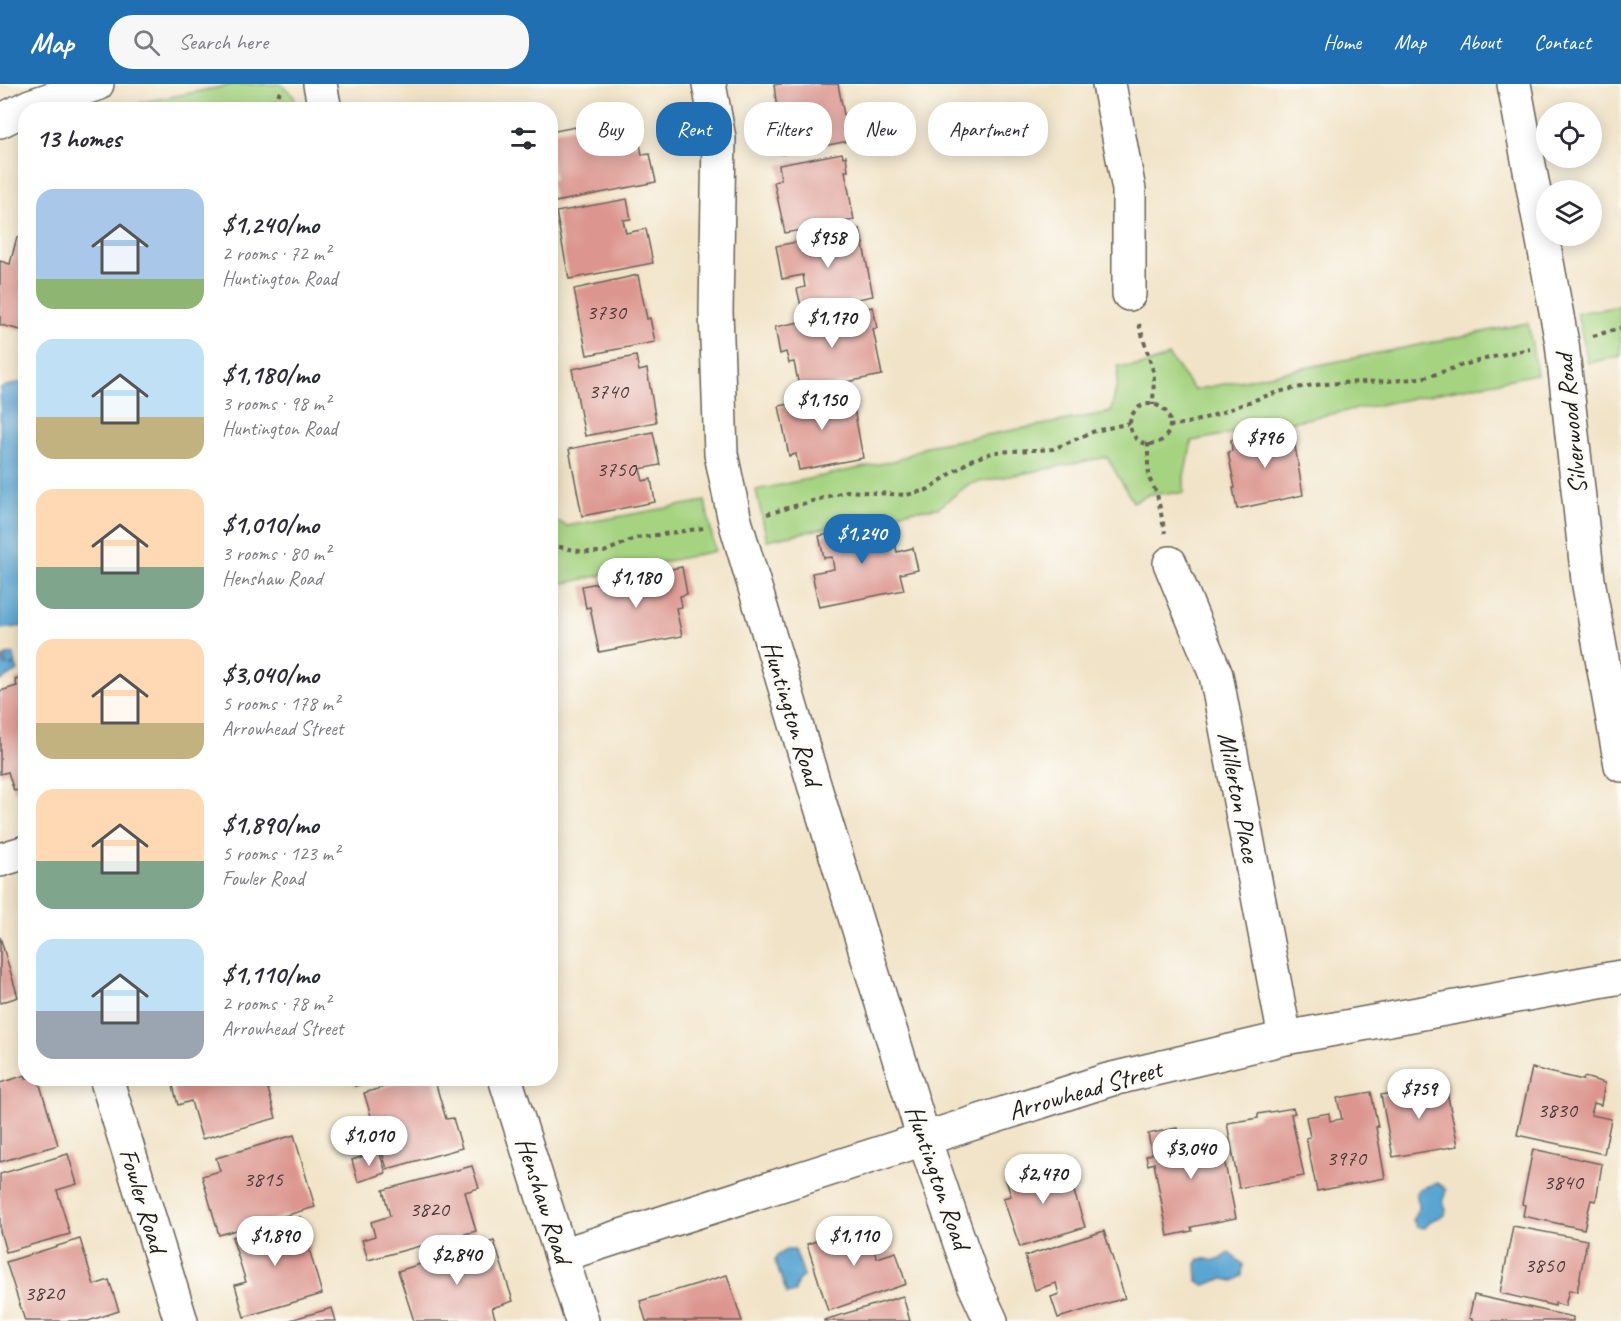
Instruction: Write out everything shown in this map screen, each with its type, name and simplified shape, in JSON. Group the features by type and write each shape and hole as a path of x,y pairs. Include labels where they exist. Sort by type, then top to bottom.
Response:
{"street":[{"path":"42,102 97,84"},
{"path":"320,84 323,102"},
{"name":"Huntington Road","path":"709,84 719,138 716,311 721,454 735,521 924,1138 974,1284 991,1321"},
{"path":"1109,84 1129,190 1130,294"},
{"name":"Silverwood Road","path":"1514,84 1562,343 1588,580 1621,765"},
{"path":"0,121 18,112"},
{"name":"Millerton Place","path":"1170,563 1216,675 1285,1038"},
{"path":"0,860 18,854"},
{"name":"Arrowhead Street","path":"562,1255 1108,1080 1285,1038 1621,977"},
{"name":"Fowler Road","path":"108,1086 181,1321"},
{"name":"Henshaw Road","path":"508,1086 582,1321"}],"path":[{"path":"273,102 280,92"},
{"path":"1130,294 1154,374 1153,405"},
{"path":"1169,426 1207,419 1272,394 1296,388 1332,383 1388,382 1423,377 1469,363 1621,328"},
{"path":"1153,405 1162,409 1166,414 1169,426 1164,438 1158,442 1139,441 1134,436 1130,423 1131,417 1139,407 1153,405"},
{"path":"558,547 584,552 604,552 636,538 688,531 735,521 847,491 906,495 927,490 971,459 994,452 1053,448 1095,430 1130,423"},
{"path":"1148,443 1149,474 1157,494 1170,563"}],"green space":[{"path":"236,84 281,84 293,95 296,102 144,102"},
{"path":"1621,306 1621,356 1588,363 1577,313"},
{"path":"1528,323 1537,374 1192,441 1184,476 1184,493 1150,494 1133,502 1107,457 969,484 938,508 907,511 767,540 756,490 898,460 927,446 1111,412 1118,366 1144,365 1168,355 1194,390"},
{"path":"705,501 715,551 558,585 558,522 567,526"}],"water":[{"path":"18,383 18,627 0,629 0,388"},
{"path":"13,653 16,663 10,666 16,665 18,671 0,681 0,658 2,657 7,665 4,656"},
{"path":"1437,1183 1446,1190 1443,1200 1445,1215 1432,1220 1425,1228 1417,1227 1413,1220 1419,1207 1416,1193 1419,1189"},
{"path":"786,1250 795,1250 804,1275 797,1282 795,1292 787,1294 775,1261 777,1256"},
{"path":"1229,1253 1243,1264 1242,1276 1234,1281 1222,1279 1205,1285 1197,1281 1196,1264 1199,1259 1216,1261"}],"building":[{"path":"838,84 844,115 844,142 832,144 832,102 776,102 774,85"},
{"path":"575,127 576,156 644,156 650,154 656,182 558,201 558,130"},
{"path":"842,153 843,157 846,156 848,171 845,171 854,220 785,233 774,182 781,180 779,165"},
{"path":"627,199 631,219 623,220 626,233 646,229 653,263 569,279 558,212"},
{"path":"860,229 873,296 802,310 797,289 805,287 803,275 782,279 776,246"},
{"path":"17,237 18,329 0,325 0,261 10,264"},
{"path":"638,275 647,319 650,318 655,342 587,355 574,289"},
{"path":"873,307 877,328 873,329 882,375 800,391 794,362 789,363 786,352 780,354 775,327"},
{"path":"636,356 639,371 647,369 656,422 585,436 572,369"},
{"path":"851,392 863,458 799,470 796,454 789,456 779,406"},
{"path":"1292,428 1303,495 1237,509 1228,452 1232,451 1231,440"},
{"path":"653,432 660,465 640,469 643,481 651,479 655,502 582,516 569,449"},
{"path":"890,522 897,552 913,548 918,570 900,574 904,590 819,607 812,573 834,569 832,557 824,558 819,536"},
{"path":"682,567 687,594 680,596 682,607 676,608 682,636 599,652 590,607 586,608 582,586"},
{"path":"18,679 18,790 14,791 8,772 0,774 0,691 17,686 15,680"},
{"path":"0,937 18,997 0,1003"},
{"path":"1532,1068 1605,1083 1601,1105 1594,1103 1591,1115 1611,1119 1604,1154 1517,1135"},
{"path":"18,1077 18,1086 40,1086 58,1145 0,1162 0,1083"},
{"path":"1445,1082 1458,1146 1393,1157 1381,1095"},
{"path":"173,1086 267,1086 276,1118 202,1139 191,1101 178,1105"},
{"path":"387,1086 436,1086 446,1119 453,1118 462,1148 387,1169 364,1093"},
{"path":"1371,1092 1385,1178 1317,1191 1306,1138 1310,1137 1306,1117 1329,1113 1330,1121 1342,1119 1337,1098"},
{"path":"1293,1108 1295,1113 1291,1114 1304,1176 1239,1188 1227,1123 1258,1118 1258,1114"},
{"path":"1177,1128 1178,1136 1190,1134 1190,1140 1219,1134 1236,1218 1191,1227 1192,1231 1168,1236 1154,1163 1148,1165 1146,1156 1152,1154 1148,1134"},
{"path":"294,1135 315,1207 219,1235 202,1176 220,1171 216,1158"},
{"path":"1533,1149 1602,1164 1596,1201 1591,1200 1584,1229 1523,1216 1525,1205 1522,1204"},
{"path":"379,1151 386,1173 358,1182 352,1160"},
{"path":"68,1154 77,1184 57,1190 70,1234 6,1252 0,1231 0,1174"},
{"path":"1065,1162 1085,1227 1020,1247 1003,1198 1011,1196 1006,1180"},
{"path":"472,1166 479,1188 465,1192 476,1231 368,1260 362,1240 375,1236 371,1222 390,1216 383,1190"},
{"path":"300,1217 322,1294 244,1317 235,1285 246,1282 232,1237"},
{"path":"874,1223 880,1243 872,1246 877,1258 896,1252 906,1284 828,1311 807,1244"},
{"path":"1513,1226 1587,1240 1577,1292 1569,1290 1565,1306 1555,1303 1555,1306 1500,1293"},
{"path":"1104,1231 1125,1298 1058,1318 1051,1297 1059,1294 1056,1283 1035,1290 1025,1256"},
{"path":"80,1239 94,1285 109,1280 119,1311 88,1321 25,1321 6,1262"},
{"path":"494,1241 513,1301 492,1308 496,1321 414,1321 398,1271"},
{"path":"727,1275 742,1321 646,1321 640,1301"},
{"path":"1474,1295 1573,1317 1573,1321 1472,1321 1469,1318"},
{"path":"903,1296 910,1321 824,1321 824,1320"},
{"path":"332,1308 336,1321 290,1321 290,1320"}]}
